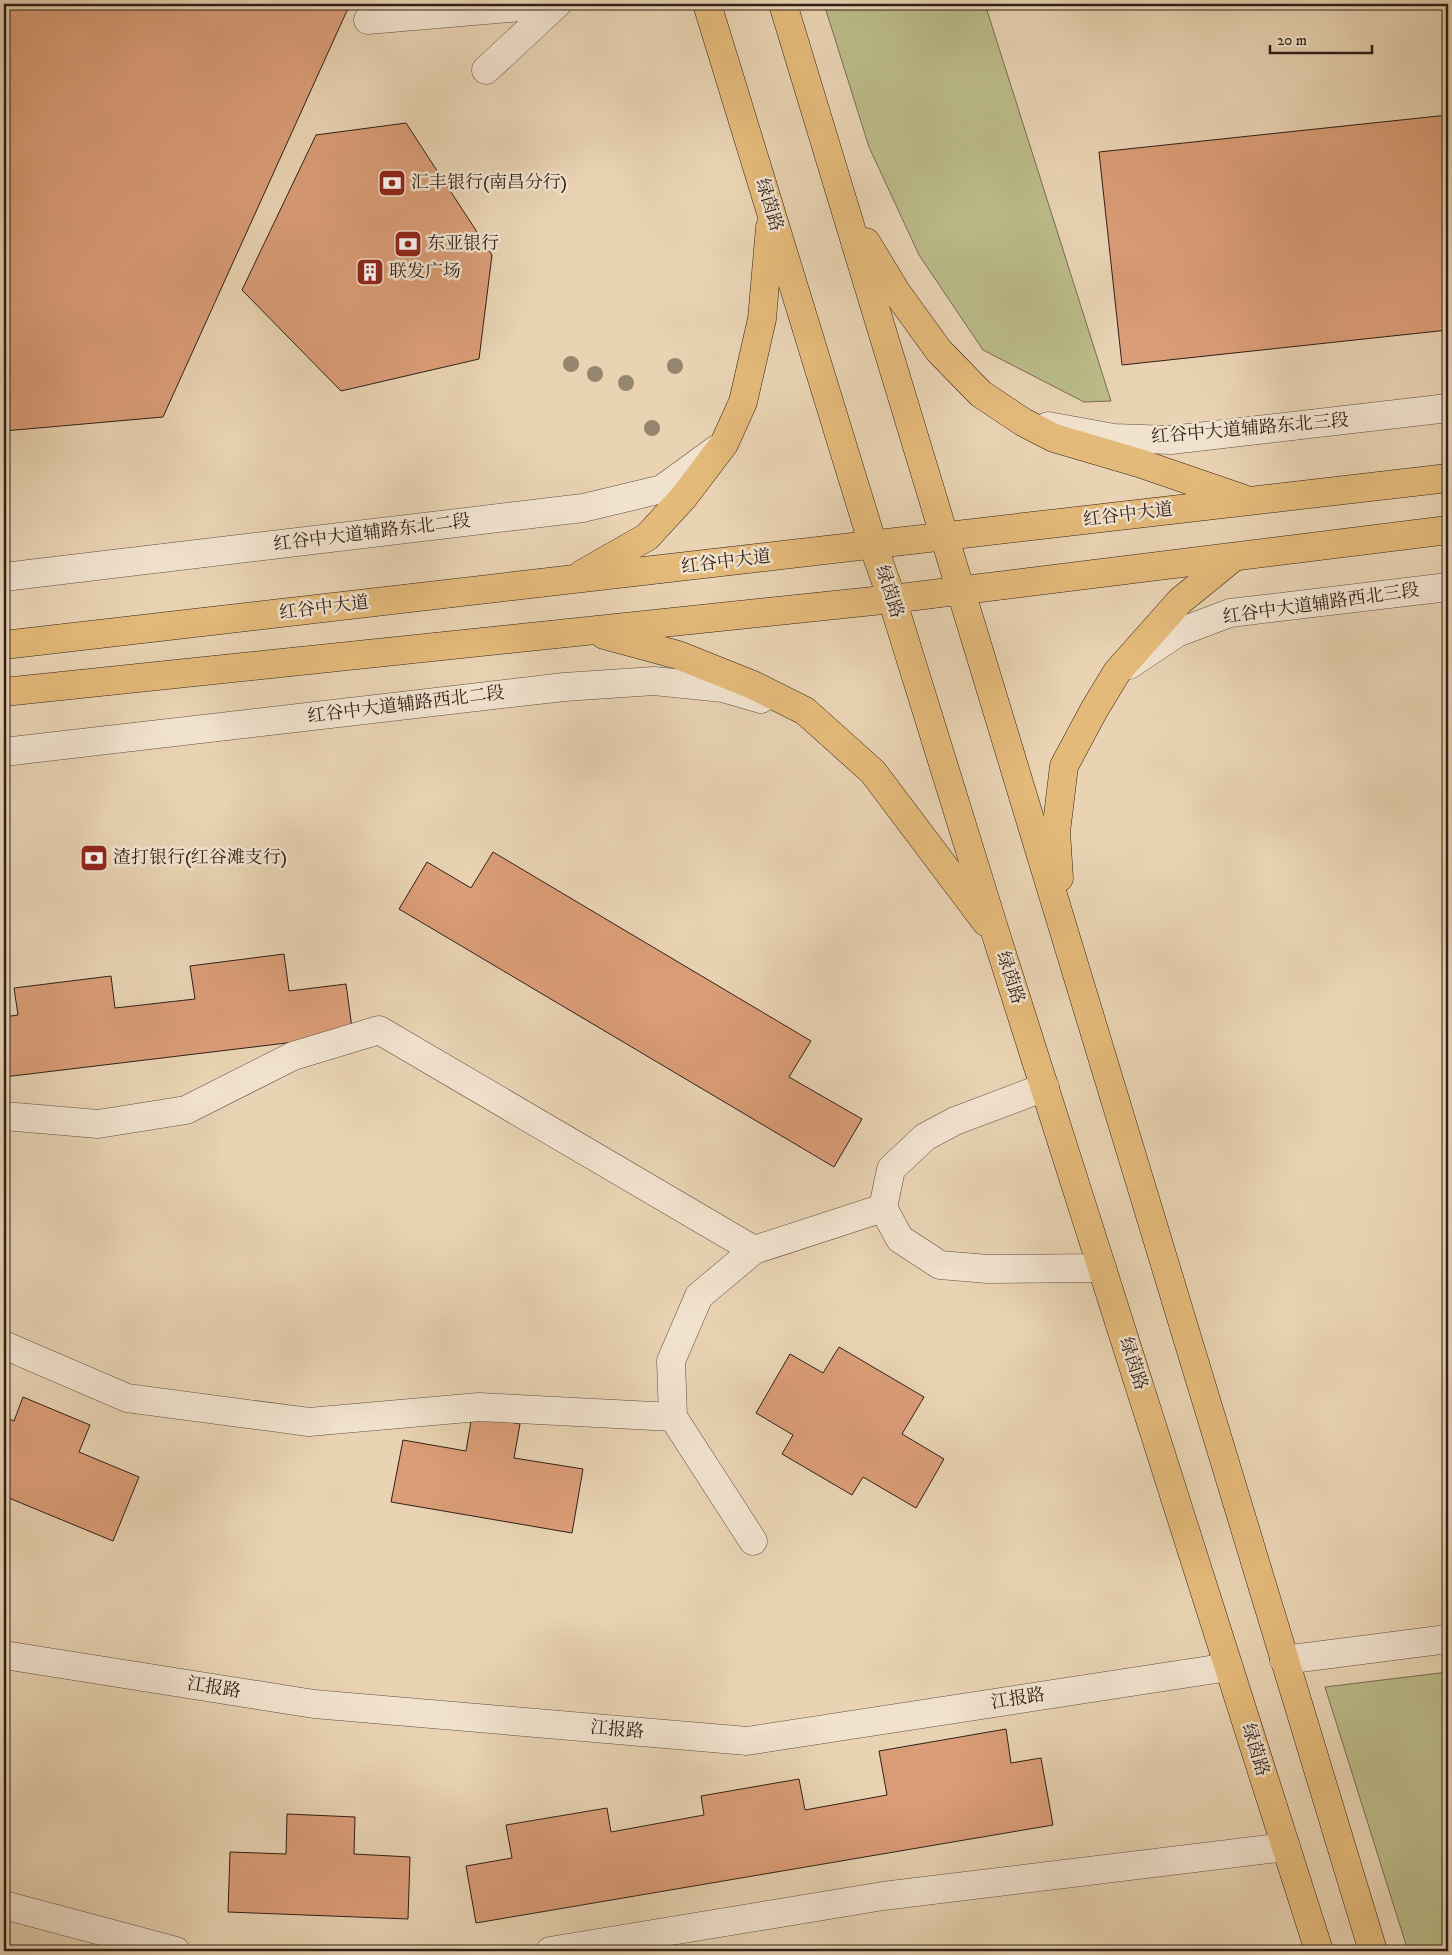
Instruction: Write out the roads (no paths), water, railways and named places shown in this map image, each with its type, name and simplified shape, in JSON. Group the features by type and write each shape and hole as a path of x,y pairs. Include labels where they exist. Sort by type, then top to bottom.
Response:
{"main road":[{"name":"绿茵路","path":"707,4 873,544 1319,1951"},
{"path":"783,4 1372,1951"},
{"path":"845,209 897,292 939,351 981,394 1023,422 1054,438 1139,463 1250,501"},
{"path":"571,580 647,537 683,498 724,444 743,402 762,319 771,213"},
{"name":"红谷中大道","path":"4,645 1448,478"},
{"path":"4,692 892,600 1448,530"},
{"path":"1061,920 1056,832 1064,766 1117,672 1180,601 1234,557"},
{"path":"588,631 678,655 753,685 805,711 873,772 997,938"}],"street":[{"path":"368,20 556,4"},
{"path":"486,70 556,4"},
{"name":"红谷中大道辅路东北三段","path":"1023,422 1114,438 1171,440 1448,408"},
{"name":"红谷中大道辅路东北二段","path":"4,577 583,508 662,489 724,444"},
{"name":"红谷中大道辅路西北三段","path":"1117,672 1177,633 1230,613 1448,587"},
{"name":"红谷中大道辅路西北二段","path":"4,752 564,687 654,681 723,688 805,711"},
{"path":"4,1116 98,1124 186,1110 293,1056 379,1030 754,1250"},
{"path":"1045,1087 955,1121 925,1137 891,1169 883,1208 900,1239 940,1265 988,1269 1102,1268"},
{"path":"753,1541 673,1417 671,1361 700,1296 754,1250 883,1208"},
{"path":"4,1345 127,1398 309,1422 479,1407 673,1417"},
{"path":"1284,1660 1448,1639"},
{"name":"江报路","path":"4,1655 314,1704 748,1741 1229,1667"},
{"path":"550,1951 883,1896 1286,1847"},
{"path":"4,1905 176,1951"}],"place":[{"name":"汇丰银行(南昌分行)","path":"392,183"},
{"name":"东亚银行","path":"408,244"},
{"name":"联发广场","path":"370,272"},
{"name":"渣打银行(红谷滩支行)","path":"94,858"}]}
